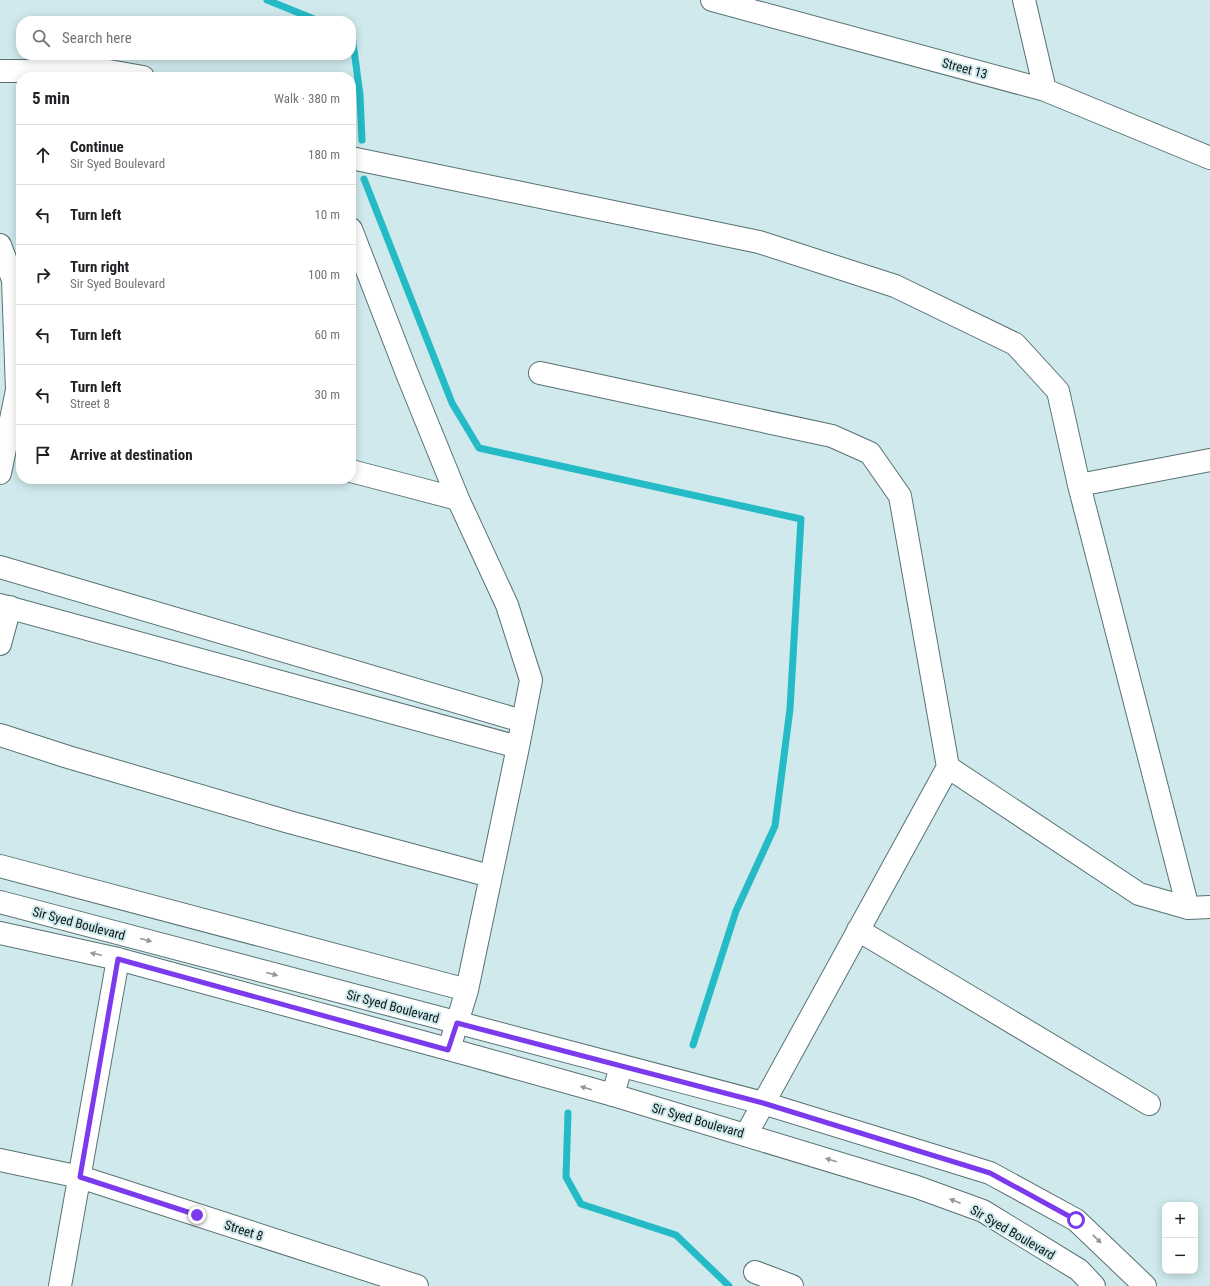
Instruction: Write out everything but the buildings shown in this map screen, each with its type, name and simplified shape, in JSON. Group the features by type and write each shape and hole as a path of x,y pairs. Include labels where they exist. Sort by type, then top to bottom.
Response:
{"street":[{"name":"Street 13","path":"712,0 1045,90 1210,158"},
{"path":"1024,0 1045,90"},
{"path":"0,72 16,72"},
{"path":"356,159 760,242 895,286 1015,344 1058,391 1079,485 1188,908"},
{"path":"356,242 458,499 507,605 531,680 467,990 448,1050"},
{"path":"0,245 13,280 16,335"},
{"path":"540,373 832,436 870,453 900,496 948,767 746,1135"},
{"path":"0,474 16,403"},
{"path":"1079,485 1210,460"},
{"path":"356,472 458,499"},
{"path":"0,567 522,720"},
{"path":"0,644 5,606 518,747"},
{"path":"0,735 68,757 282,820 490,876"},
{"path":"948,767 1139,894 1188,908 1210,907"},
{"path":"0,866 467,990"},
{"name":"Sir Syed Boulevard","path":"0,902 763,1103 990,1173 1076,1220 1145,1286"},
{"path":"858,930 1149,1104"},
{"name":"Sir Syed Boulevard","path":"0,933 118,959 613,1095 917,1187 983,1211 1079,1270 1094,1286"},
{"path":"60,1286 118,959"},
{"path":"613,1095 621,1066"},
{"name":"Street 8","path":"0,1160 80,1177 417,1286"},
{"path":"755,1272 792,1286"}],"waterway":[{"path":"267,0 307,16"},
{"path":"355,60 360,95 362,140"},
{"path":"364,179 452,403 479,448 801,519 790,709 775,826 736,911 693,1045"},
{"path":"568,1113 566,1177 581,1204 676,1235 729,1286"}],"route":[{"path":"197,1215 80,1177 118,959 448,1050 457,1023 763,1103 990,1173 1076,1220"}]}
